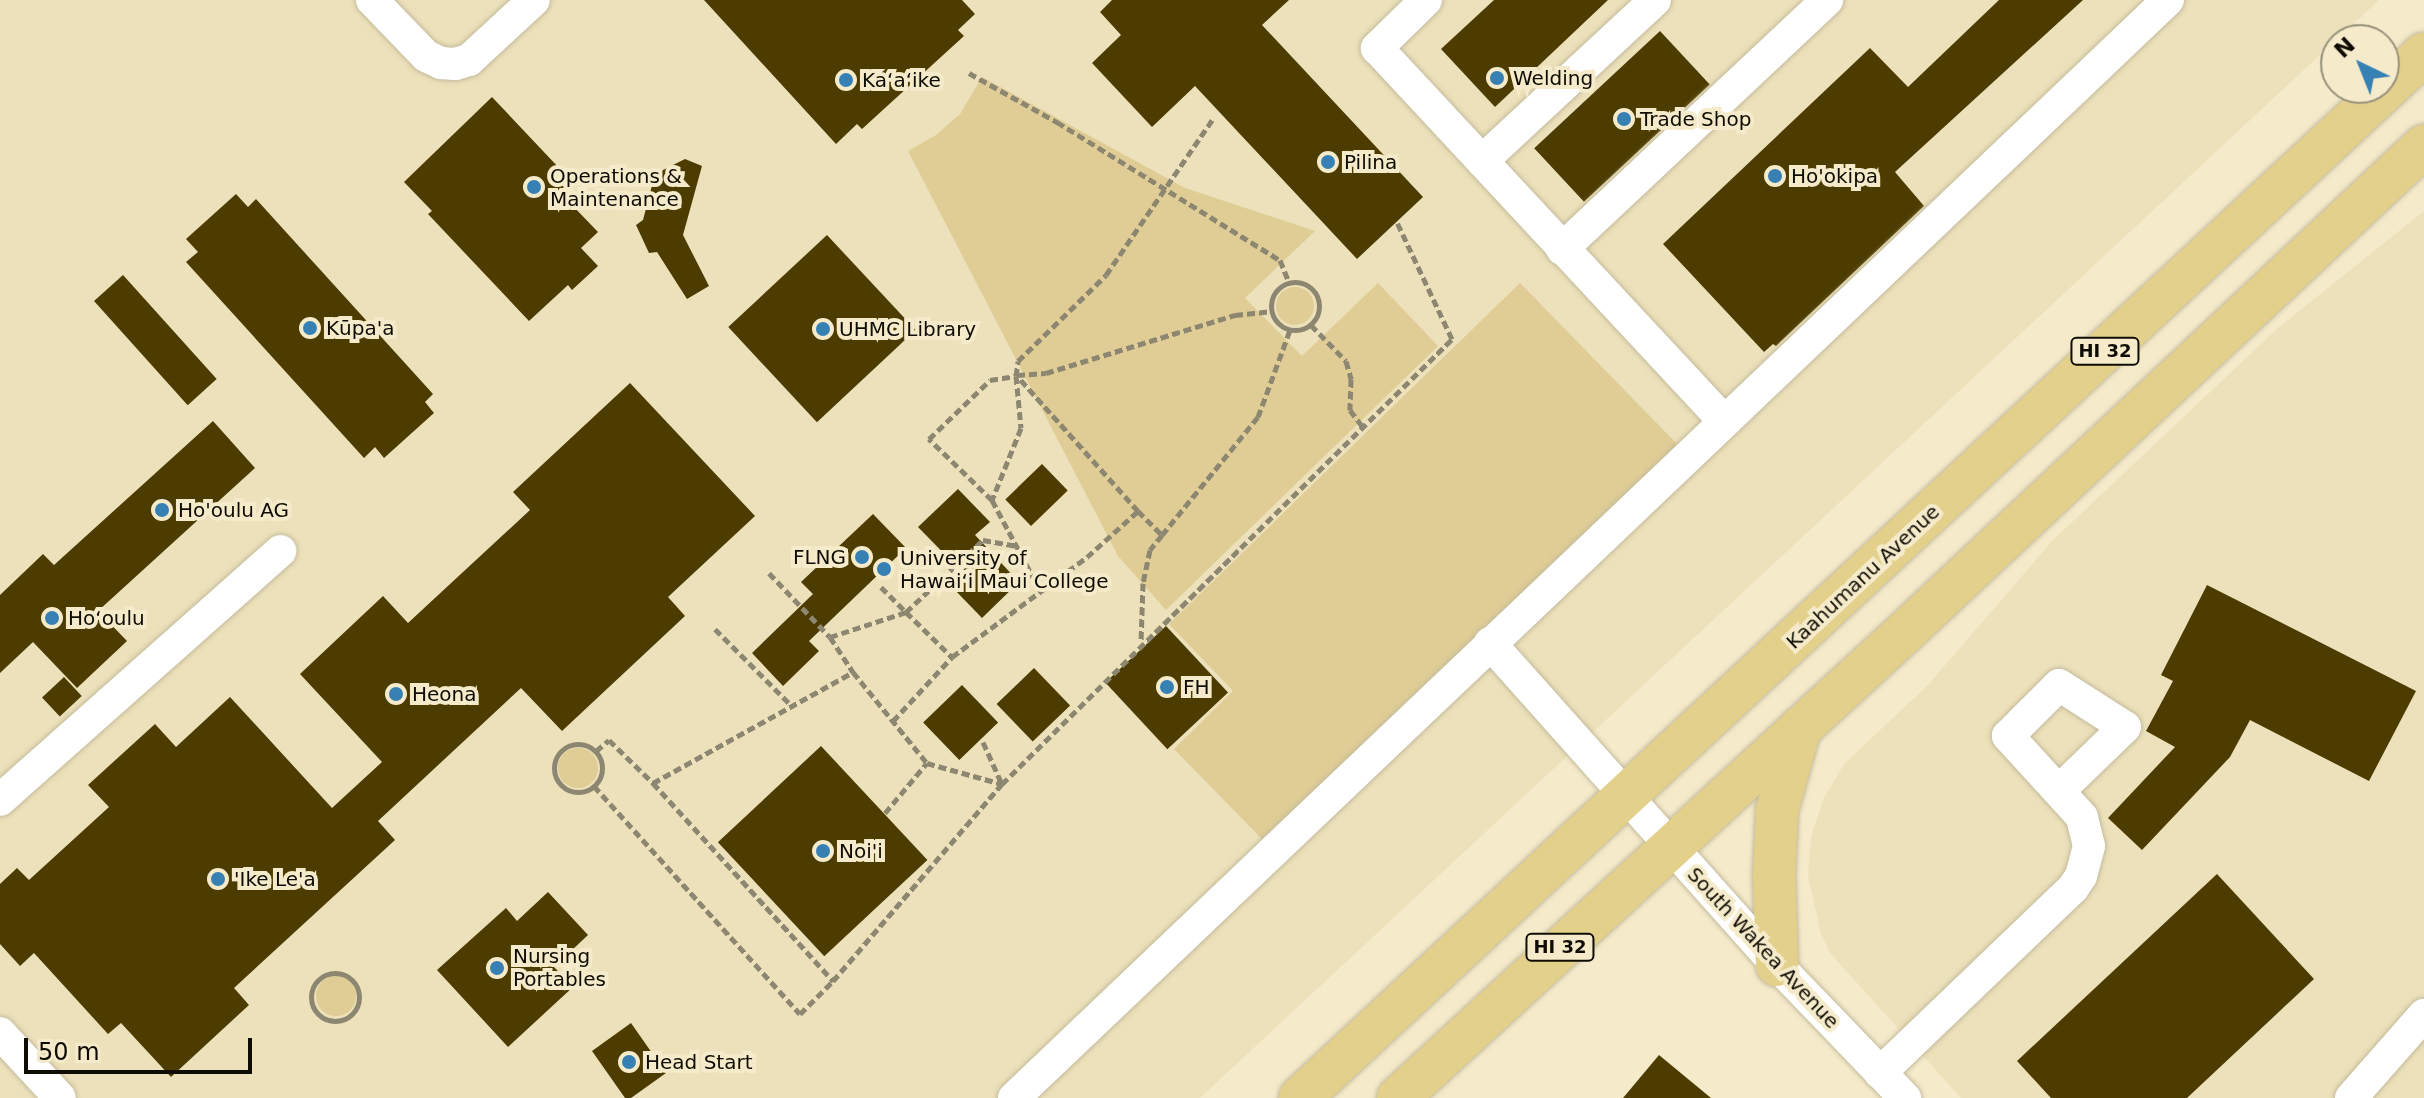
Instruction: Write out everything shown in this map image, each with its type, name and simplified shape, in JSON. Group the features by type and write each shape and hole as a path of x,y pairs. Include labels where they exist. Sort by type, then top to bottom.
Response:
{"main road":[{"name":"Kaahumanu Avenue","path":"1300,1098 2424,54"},
{"name":"HI 32","path":"1398,1098 2424,146"},
{"path":"1777,965 1774,876 1777,810 1800,728"}],"street":[{"path":"372,0 426,56 441,63 455,64 469,60 534,0"},
{"path":"1426,0 1377,48 1724,421"},
{"path":"1482,161 1655,0"},
{"path":"1562,249 1827,0"},
{"path":"1014,1098 2168,0"},
{"path":"0,800 280,551"},
{"name":"South Wakea Avenue","path":"1490,643 1777,965 1905,1098"},
{"path":"1880,1073 2077,882 2088,854 2087,831 2078,811 2060,790"},
{"path":"2351,1098 2424,1015"},
{"path":"0,1033 60,1098"}],"path":[{"path":"969,73 1057,122 1280,260 1289,282"},
{"path":"992,500 1021,428 1016,376 1018,361 1106,275 1212,120"},
{"path":"594,786 800,1014 833,981 1002,784 1452,339 1397,222"},
{"path":"1289,282 1302,283 1317,295 1318,314 1311,325 1290,330 1276,322 1271,311 1274,293 1289,282"},
{"path":"1041,592 992,500 929,439 990,380 1046,373 1235,315 1271,311"},
{"path":"1311,325 1346,361 1351,379 1350,410 1363,427"},
{"path":"1141,644 1143,583 1150,550 1258,417 1290,330"},
{"path":"1016,376 1162,535"},
{"path":"893,721 952,657 1041,592 1138,511"},
{"path":"830,637 906,612 983,540 1017,546"},
{"path":"769,573 830,637 853,672 927,763 1002,784"},
{"path":"881,587 952,657"},
{"path":"715,629 791,705"},
{"path":"653,783 853,672"},
{"path":"596,751 609,740 653,783 833,981"},
{"path":"983,742 1002,784"},
{"path":"579,743 596,751 603,769 594,786 585,792 568,790 556,779 554,767 558,755 567,746 579,743"},
{"path":"885,813 927,763"},
{"path":"336,972 352,980 360,998 355,1010 341,1020 320,1017 311,1001 311,989 318,978 336,972"}],"shaded area":[{"name":"University of Hawai‘i Maui College","path":"0,0 2379,0 2353,24 2320,24 2320,55 1200,1098 0,1098"},
{"path":"982,77 1185,188 1315,231 1245,298 1302,356 1378,283 1438,346 1166,610 1118,556 908,151 936,135 960,114"},
{"path":"2424,211 2424,1098 1961,1098 1830,953 1821,934 1808,876 1811,836 1824,798 1844,764 1928,685 2052,541 2278,328"},
{"path":"1520,283 1679,446 1263,840 1174,749 1233,691 1169,624"},
{"path":"1295,287 1309,292 1314,306 1309,320 1295,325 1281,320 1276,306 1281,292"},
{"path":"578,748 592,754 598,768 592,782 578,788 564,782 558,768 564,754"},
{"path":"336,976 350,982 356,996 350,1010 336,1016 322,1010 316,996 322,982"}],"building":[{"name":"Ka‘a‘ike","path":"704,0 962,0 975,14 958,30 964,36 862,129 857,124 836,144"},
{"name":"Pilina","path":"1112,0 1289,0 1262,25 1423,197 1357,259 1195,86 1152,127 1092,63 1121,35 1100,12"},
{"name":"Welding","path":"1494,0 1608,0 1495,107 1441,49"},
{"name":"Ho'okipa","path":"1999,0 2083,0 1895,172 1924,206 1776,346 1773,344 1764,352 1663,244 1870,48 1908,87"},
{"name":"Trade Shop","path":"1660,31 1710,84 1584,202 1534,148"},
{"path":"492,97 560,169 554,176 575,199 570,203 598,232 581,248 598,266 572,290 568,285 529,321 428,214 432,211 404,182"},
{"path":"685,159 702,166 683,235 709,286 687,299 657,252 649,253 636,225 643,220 655,174"},
{"name":"Kūpa'a","path":"236,194 248,207 256,199 433,394 425,402 434,413 384,458 375,447 364,458 186,262 198,252 186,239"},
{"name":"UHMC Library","path":"827,235 916,330 817,422 728,327"},
{"path":"123,275 217,379 188,405 94,301"},
{"path":"630,383 755,516 668,597 685,616 562,731 521,688 378,821 395,840 234,988 249,1005 171,1077 121,1023 108,1034 34,953 20,966 0,944 0,884 17,868 29,880 109,807 88,785 155,724 176,747 230,697 332,808 382,762 300,674 383,596 408,623 530,510 513,492"},
{"path":"213,421 255,468 98,611 127,641 77,688 33,642 0,673 0,595 43,554 54,565"},
{"path":"1042,464 1068,491 1031,526 1005,499"},
{"path":"958,489 990,522 975,535 1019,582 982,618 951,586 963,573 918,527"},
{"path":"873,514 906,548 809,641 819,651 783,686 752,653 813,594 801,582"},
{"path":"2207,585 2416,691 2369,781 2250,720 2230,757 2142,850 2108,818 2175,747 2146,731 2173,681 2161,675"},
{"name":"FH","path":"1166,626 1228,693 1167,749 1105,683"},
{"path":"1034,668 1070,705 1033,742 997,704"},
{"path":"64,677 82,696 60,716 42,697"},
{"path":"962,685 998,722 959,760 923,723"},
{"name":"Noi'i","path":"821,746 927,860 824,956 718,842"},
{"path":"2217,874 2314,979 2187,1098 2051,1098 2017,1061"},
{"name":"Nursing Portables","path":"548,892 588,935 554,967 573,987 508,1047 437,970 506,908 517,921"},
{"name":"Head Start","path":"631,1023 666,1073 631,1098 625,1098 592,1051"},
{"path":"1659,1055 1711,1098 1623,1098"}],"place":[{"name":"Welding","path":"1497,78"},
{"name":"Ka‘a‘ike","path":"846,80"},
{"name":"Trade Shop","path":"1624,119"},
{"name":"Pilina","path":"1328,162"},
{"name":"Ho'okipa","path":"1775,176"},
{"name":"Operations & Maintenance","path":"534,187"},
{"name":"Kūpa'a","path":"310,328"},
{"name":"UHMC Library","path":"823,329"},
{"name":"Ho'oulu AG","path":"162,510"},
{"name":"FLNG","path":"862,557"},
{"name":"University of Hawai‘i Maui College","path":"884,569"},
{"name":"Ho‘oulu","path":"52,618"},
{"name":"FH","path":"1167,687"},
{"name":"Heona","path":"396,694"},
{"name":"Noi'i","path":"823,851"},
{"name":"'Ike Le'a","path":"218,879"},
{"name":"Nursing Portables","path":"497,968"},
{"name":"Head Start","path":"629,1062"}]}
